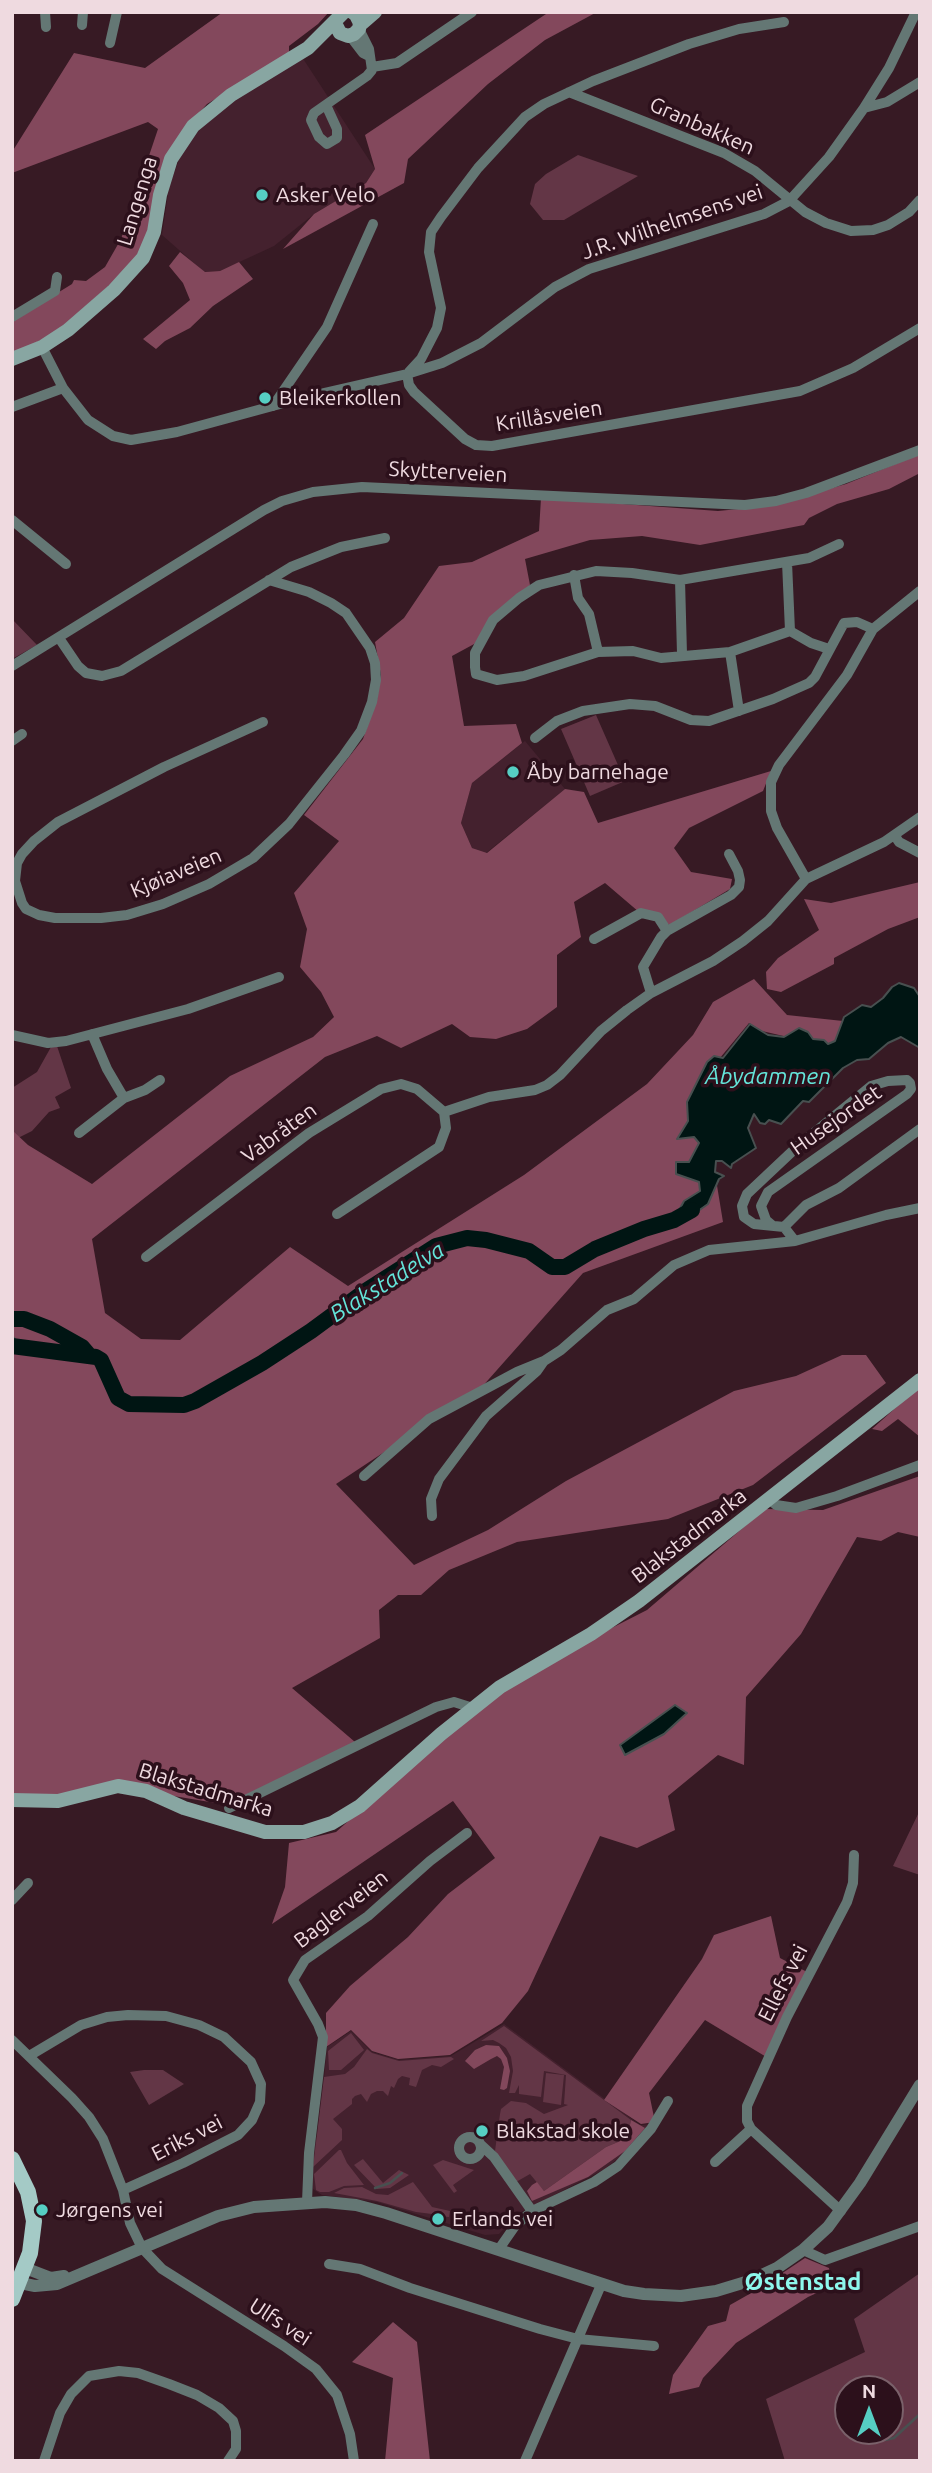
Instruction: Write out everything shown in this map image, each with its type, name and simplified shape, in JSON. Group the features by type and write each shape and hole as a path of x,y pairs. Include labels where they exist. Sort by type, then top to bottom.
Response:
{"main road":[{"name":"Langenga","path":"12,359 42,347 92,310 143,258 154,232 165,175 171,159 193,126 231,95 350,22 375,12"},
{"name":"Blakstadmarka","path":"12,1800 58,1801 106,1787 133,1788 184,1808 265,1832 304,1832 332,1824 360,1806 473,1708 517,1675 613,1620 770,1500 920,1380"},
{"path":"12,2159 26,2185 33,2211 33,2241 12,2299"}],"street":[{"path":"45,12 46,27"},
{"path":"82,25 83,12"},
{"path":"110,43 117,12"},
{"path":"350,22 363,53 370,61 397,63 472,12"},
{"name":"J.R. Wilhelmsens vei","path":"407,374 442,363 481,343 555,287 589,269 764,214 789,201 829,157 864,108 916,12"},
{"path":"42,347 63,388 88,420 113,436 131,440 192,428 273,405 407,374 421,359 437,328 441,308 429,252 431,232 478,168 525,117 569,92 652,58 717,35 784,22"},
{"path":"326,105 367,76 370,61"},
{"path":"864,108 887,102 920,82"},
{"name":"Granbakken","path":"569,92 724,153 755,170 789,201 826,223 851,230 873,230 888,225 909,212 920,200"},
{"path":"273,405 327,327 373,225"},
{"path":"12,317 55,291 57,277"},
{"name":"Krillåsveien","path":"407,374 409,385 414,392 465,439 476,445 492,446 800,391 853,368 920,328"},
{"path":"12,407 63,388"},
{"name":"Skytterveien","path":"12,666 264,510 313,492 362,487 745,505 806,493 920,450"},
{"path":"12,520 66,564"},
{"path":"59,638 78,667 86,673 102,676 121,671 291,567 331,550 385,538"},
{"path":"829,649 790,631 730,652 682,654 661,658 633,651 598,652 524,676 497,680 477,674 475,653 493,620 532,589 574,575 596,571 680,580 809,558 839,544"},
{"path":"788,562 790,631"},
{"path":"574,575 578,598 589,614 598,652"},
{"name":"Kjøiaveien","path":"263,722 164,766 58,822 34,841 17,863 15,881 26,909 55,918 127,915 163,904 209,884 253,858 289,824 344,755 361,731 372,702 376,680 375,663 370,648 346,613 309,592 269,580"},
{"path":"680,580 682,654"},
{"path":"806,879 777,828 771,811 771,782 779,765 840,685 873,629 920,591"},
{"path":"535,738 557,721 583,711 631,704 655,706 696,721 709,721 784,695 809,683 815,677 844,623 857,622 873,629"},
{"path":"730,652 739,711"},
{"path":"337,1214 439,1147 446,1128 443,1112 489,1097 535,1090 547,1085 560,1075 601,1031 651,993 713,961 743,941 768,921 806,879 895,836 920,817"},
{"path":"895,836 900,842 920,853"},
{"path":"651,993 643,967 653,947 667,931 731,895 738,887 738,871 729,854"},
{"path":"594,939 641,913 658,917 667,931"},
{"path":"12,1035 48,1043 66,1041 188,1009 279,977"},
{"path":"92,1034 107,1069 124,1098"},
{"path":"79,1133 124,1098 145,1090 160,1080"},
{"name":"Husejordet","path":"772,1225 766,1220 761,1206 768,1192 907,1094 911,1089 907,1080 888,1081 871,1086 808,1137 751,1189 742,1206 744,1217 754,1224 785,1227"},
{"name":"Vabråten","path":"146,1257 309,1133 381,1089 401,1084 417,1089 443,1112"},
{"path":"795,1241 785,1227 806,1205 839,1188 920,1129"},
{"path":"364,1476 429,1419 517,1372 544,1361 561,1350 607,1310 628,1303 674,1265 688,1258 729,1246 795,1241 920,1208"},
{"path":"432,1516 431,1499 434,1489 475,1430 486,1416 537,1371 544,1361"},
{"path":"770,1500 776,1505 796,1508 920,1465"},
{"name":"Blakstadmarka","path":"229,1808 436,1707 454,1702 473,1708"},
{"name":"Baglerveien","path":"307,2202 309,2153 323,2038 293,1980 305,1959 368,1916 430,1861 467,1833"},
{"name":"Ellefs vei","path":"751,2129 747,2121 747,2106 753,2089 847,1902 853,1883 854,1855"},
{"path":"12,1900 28,1883"},
{"name":"Eriks vei","path":"29,2056 81,2025 107,2017 153,2015 166,2016 213,2031 228,2040 251,2062 261,2084 260,2102 252,2120 238,2135 123,2190"},
{"path":"12,2040 89,2117 103,2139 123,2190 130,2223 142,2248"},
{"path":"22,2276 46,2286 57,2284 218,2216 254,2207 307,2202 366,2207 601,2285 644,2294 681,2296 708,2293 767,2273 803,2250 841,2211 920,2085"},
{"path":"499,2249 515,2226 531,2211 594,2182 618,2166 651,2129 668,2101"},
{"path":"715,2162 751,2129 841,2211"},
{"path":"480,2144 494,2157 531,2211"},
{"path":"803,2250 825,2260 920,2226"},
{"name":"Ulfs vei","path":"142,2248 162,2269 316,2369 337,2395 350,2434 354,2461"},
{"path":"329,2264 360,2269 465,2306 578,2339 654,2346"},
{"path":"524,2461 601,2285"},
{"path":"44,2461 60,2413 71,2393 89,2376 119,2371 138,2373 169,2384 219,2408 233,2421 236,2431 236,2449 228,2461"}],"shaded area":[{"path":"223,12 329,12 289,46 289,54 207,104 181,133 152,225 130,267 54,334 12,354 12,321 72,284 74,280 86,281 105,267 121,239 158,129 148,122 12,173 12,152 74,53 145,68"},
{"path":"549,12 597,12 545,40 488,84 408,159 404,183 283,249 314,214 366,183 375,169 365,135"},
{"path":"302,57 375,169 366,183 314,214 274,246 220,271 204,272 162,235 169,187 182,151 196,131 224,106"},
{"path":"578,155 638,176 564,220 543,220 530,204 535,184 546,174"},
{"path":"180,252 205,272 220,271 239,262 253,279 213,306 190,328 156,349 143,339 190,300 183,283 169,266"},
{"path":"920,454 920,473 889,489 837,504 809,518 804,525 700,545 642,536 590,540 525,559 530,585 476,643 452,656 464,726 516,724 522,743 472,783 461,823 472,848 487,853 565,789 584,792 598,823 771,771 763,791 689,828 674,848 691,872 732,879 730,889 670,925 639,912 605,883 574,902 581,937 557,955 557,1007 527,1029 496,1039 470,1037 452,1024 401,1048 377,1036 325,1057 92,1239 105,1313 141,1339 180,1340 290,1247 348,1286 524,1175 647,1084 693,1035 713,1002 754,979 787,1015 843,1021 839,1049 762,1031 749,1023 700,1082 723,1222 583,1273 481,1388 336,1484 414,1565 488,1530 566,1481 734,1391 796,1376 842,1355 866,1355 886,1383 753,1485 668,1519 517,1542 449,1570 421,1595 398,1595 379,1610 380,1638 292,1688 355,1742 228,1805 131,1789 12,1800 12,1130 28,1145 92,1184 230,1076 313,1037 334,1017 321,992 300,967 307,929 294,893 339,841 304,815 363,739 377,699 381,675 375,642 404,618 439,566 472,562 539,531 541,498 718,511 769,506 846,484"},
{"path":"12,619 37,645 12,659"},
{"path":"596,715 625,781 590,796 561,729"},
{"path":"525,741 565,789 486,853 472,848 461,823 472,783"},
{"path":"920,882 920,917 888,929 834,958 834,964 781,992 767,989 766,972 778,958 819,930 804,899 831,903"},
{"path":"57,1046 71,1088 55,1097 60,1108 49,1112 32,1131 12,1141 12,1088 37,1072 51,1047"},
{"path":"920,1386 920,1437 898,1419 882,1431 872,1429"},
{"path":"920,1476 920,1537 898,1532 881,1541 857,1537 801,1634 746,1697 744,1765 718,1755 668,1796 675,1830 637,1848 600,1836 528,1991 502,2023 450,2055 398,2059 372,2051 351,2030 326,2047 326,2013 350,1986 408,1937 448,1894 495,1858 453,1801 272,1924 285,1887 289,1843 336,1832 463,1719 541,1664 647,1610 765,1509 823,1510"},
{"path":"920,1810 920,1875 893,1866"},
{"path":"771,1916 780,1958 809,1973 768,2058 705,2020 649,2093 655,2122 641,2124 604,2100 702,1959 714,1935"},
{"name":"Blakstad skole","path":"504,2024 640,2125 652,2124 624,2154 603,2170 519,2213 499,2234 485,2235 377,2202 322,2195 313,2189 311,2162 320,2122 327,2047 351,2031 372,2052 399,2060 451,2056"},
{"path":"504,2026 631,2120 629,2129 618,2142 606,2147 544,2191 530,2174 516,2182 495,2151 500,2114 501,2109 511,2101 526,2103 544,2114 568,2105 564,2104 566,2075 544,2071 541,2097 519,2094 519,2085 515,2093 509,2093 513,2071 511,2057 499,2043 493,2040 481,2041"},
{"path":"351,2033 364,2050 341,2070 329,2070 328,2051"},
{"path":"486,2045 499,2046 507,2058 510,2071 507,2088 504,2090 500,2089 504,2067 497,2056 474,2069 465,2061 475,2050"},
{"path":"367,2049 399,2061 451,2057 454,2059 441,2067 432,2065 422,2070 416,2087 409,2085 410,2078 402,2076 394,2088 391,2086 388,2096 383,2091 377,2091 371,2094 367,2102 361,2094 355,2096 352,2104 333,2119 342,2129 342,2140 313,2167 324,2077 345,2074 354,2067"},
{"path":"163,2070 184,2084 149,2105 130,2072"},
{"path":"546,2073 564,2075 561,2105 543,2102"},
{"path":"631,2120 645,2128 625,2151 588,2177 532,2201 527,2191 532,2185 537,2182 544,2191 606,2147 618,2142 629,2129"},
{"path":"339,2150 364,2185 344,2186 329,2192 316,2190 314,2174"},
{"path":"363,2159 383,2183 399,2170 409,2175 390,2188 377,2189 354,2165"},
{"path":"443,2160 474,2170 453,2185 457,2191 454,2193 433,2165"},
{"path":"413,2182 432,2207 450,2211 449,2217 334,2193 344,2188 362,2187 376,2194 388,2195"},
{"path":"805,2258 829,2268 832,2286 808,2297 736,2343 703,2378 699,2387 669,2394 673,2375 708,2326 726,2321 730,2305"},
{"path":"920,2273 920,2461 785,2461 766,2399 865,2352 854,2319"},
{"path":"393,2322 417,2342 430,2461 385,2461 393,2378 352,2362"}],"water":[{"name":"Åbydammen","path":"899,983 914,988 920,997 920,1048 901,1037 888,1043 869,1059 857,1060 843,1068 809,1102 803,1101 781,1124 769,1120 765,1124 760,1123 754,1114 748,1128 756,1148 732,1164 731,1168 722,1161 716,1161 715,1172 724,1176 719,1179 708,1204 684,1221 669,1218 677,1214 684,1201 700,1191 699,1182 676,1174 676,1162 689,1162 699,1143 694,1137 677,1139 688,1121 687,1102 707,1062 714,1056 723,1058 750,1024 768,1035 784,1037 799,1028 808,1032 813,1039 824,1040 828,1044 835,1041 844,1017 862,1005 871,1007"},
{"path":"675,1705 687,1713 664,1734 625,1755 620,1745"}],"waterway":[{"name":"Blakstadelva","path":"12,1346 96,1357 101,1360 118,1398 129,1404 184,1405 262,1363 436,1246 467,1238 486,1240 529,1251 552,1267 565,1267 595,1249 674,1220 692,1210"},
{"path":"12,1319 24,1319 50,1329 82,1347 88,1354"},
{"path":"12,1336 21,1346"},
{"path":"375,2188 390,2183 402,2173"},
{"path":"904,2429 920,2414"}],"place":[{"name":"Asker Velo","path":"262,195"},
{"name":"Bleikerkollen","path":"265,398"},
{"name":"Åby barnehage","path":"513,772"},
{"name":"Blakstad skole","path":"482,2131"},
{"name":"Jørgens vei","path":"42,2210"},
{"name":"Erlands vei","path":"438,2219"}],"district":[{"name":"Østenstad","path":"803,2282"}]}
